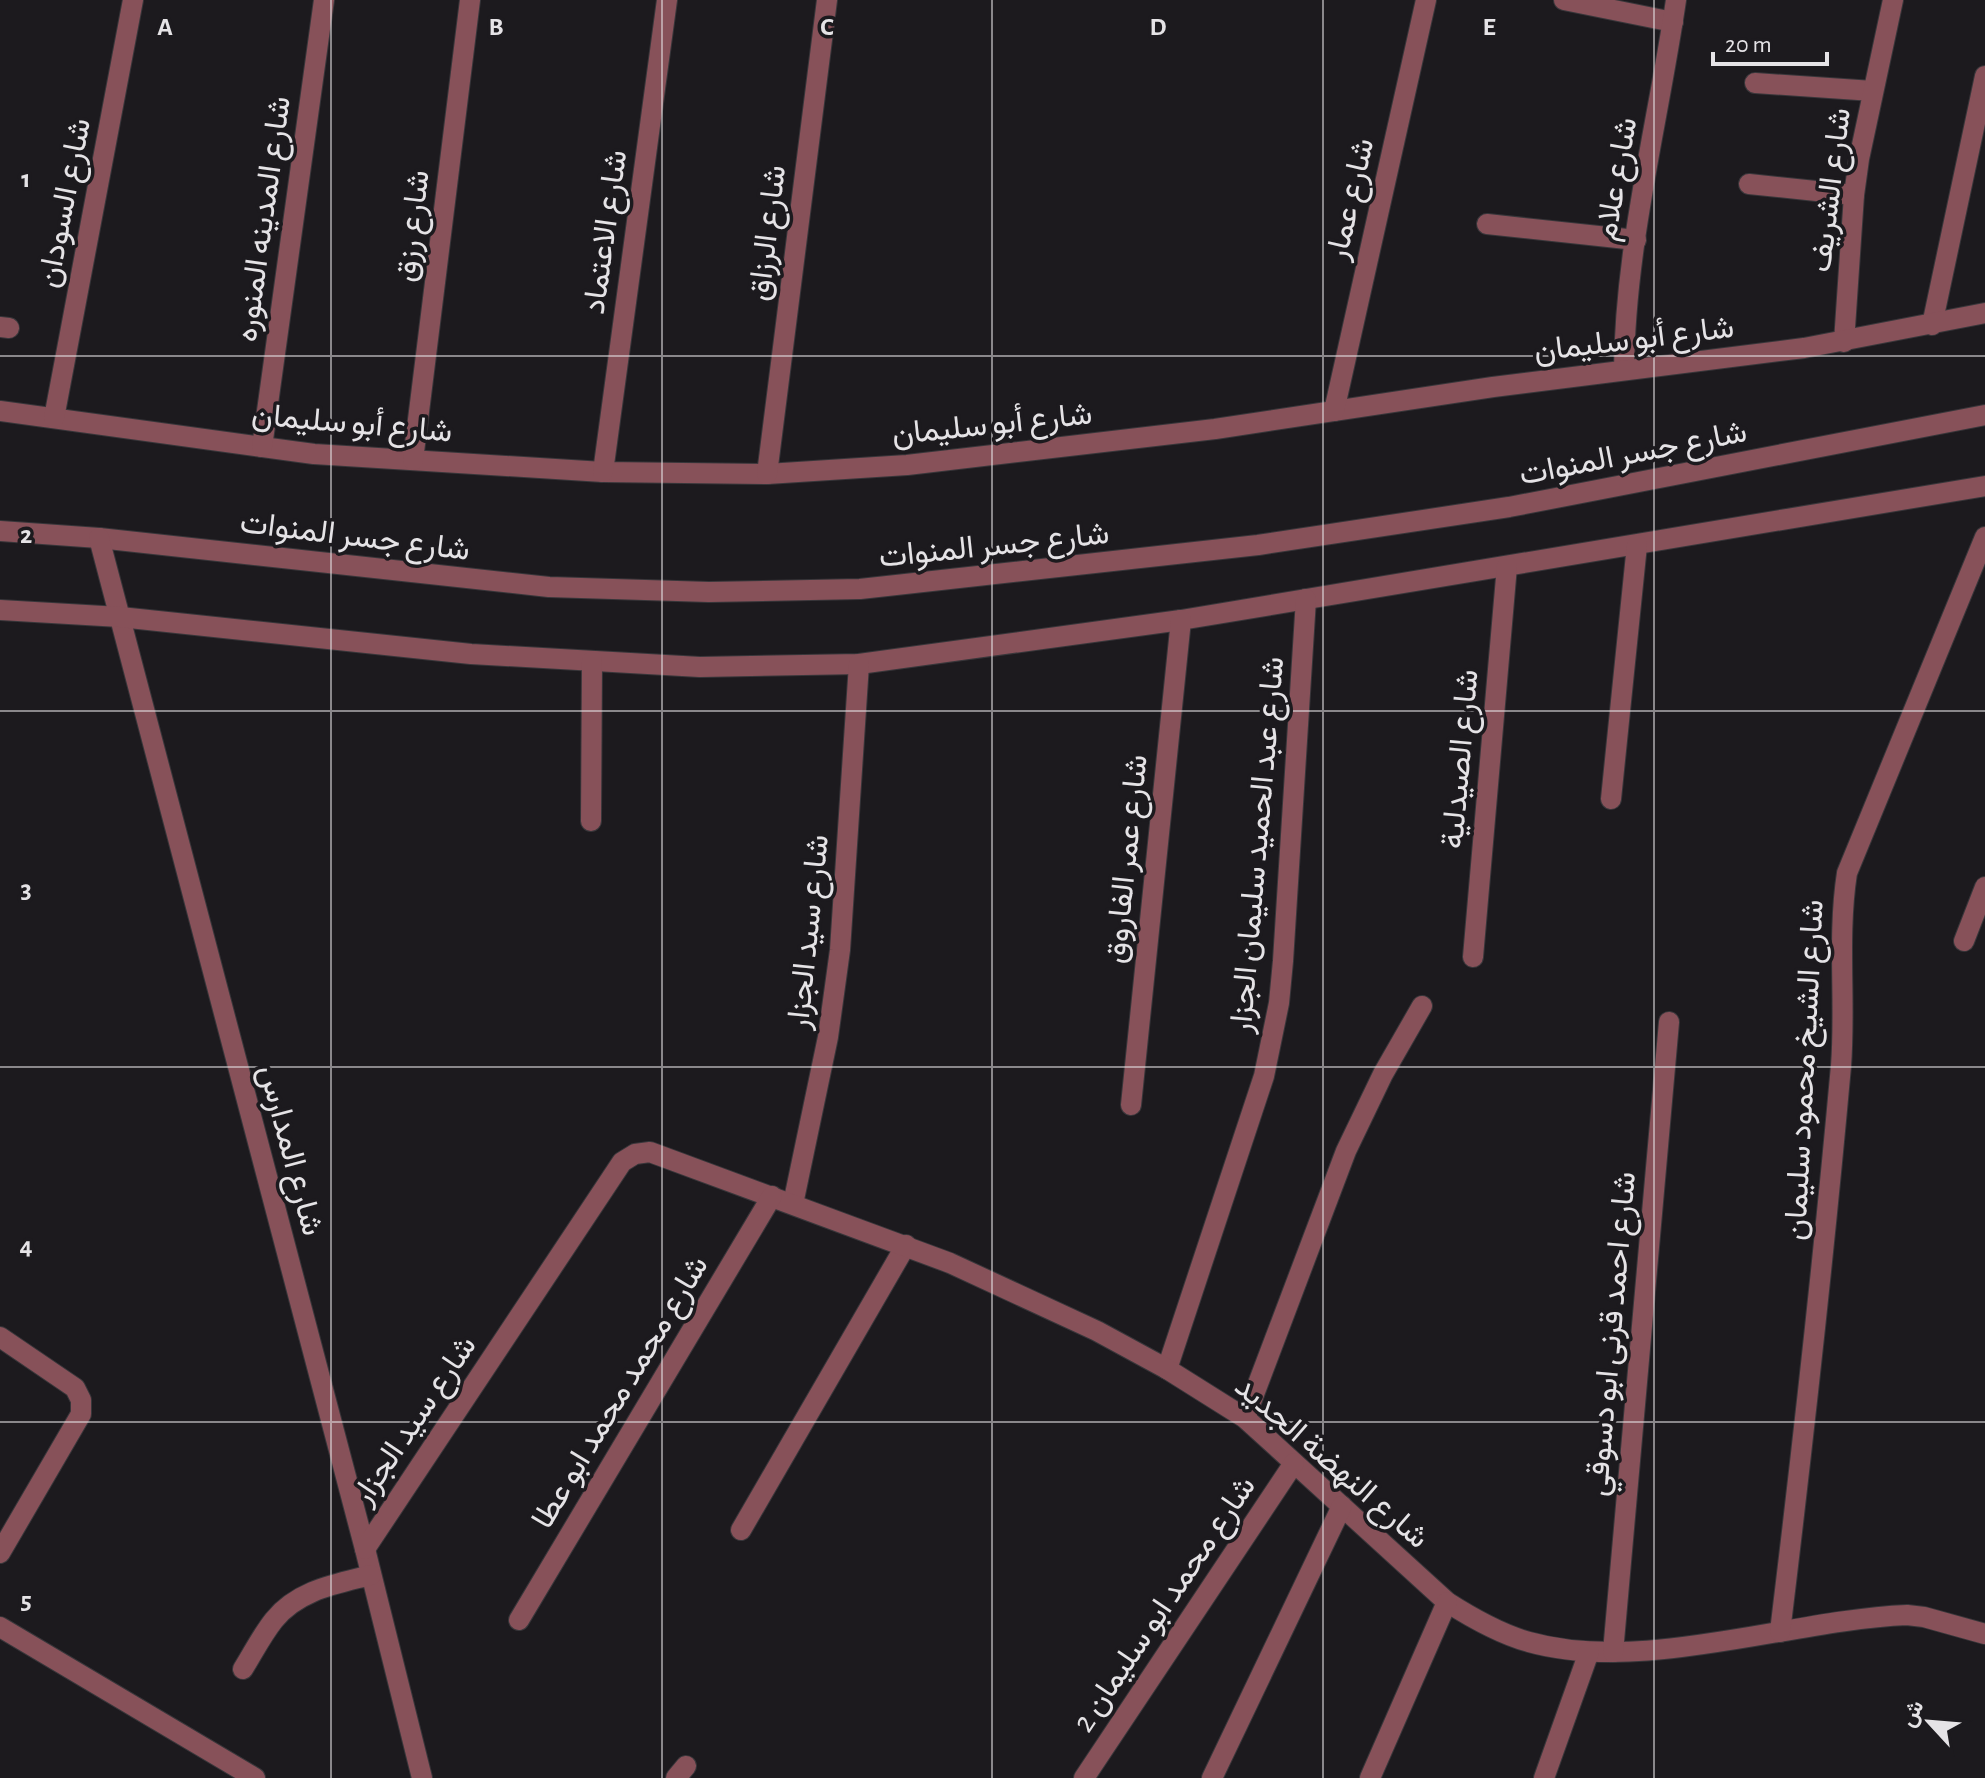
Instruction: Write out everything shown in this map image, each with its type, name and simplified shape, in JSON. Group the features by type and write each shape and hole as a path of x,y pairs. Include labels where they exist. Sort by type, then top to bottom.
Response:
{"street":[{"name":"شارع السودان","path":"54,418 133,0"},
{"name":"شارع المدينه المنوره","path":"262,447 324,0"},
{"name":"شارع رزق","path":"413,460 470,0"},
{"name":"شارع الاعتماد","path":"603,472 667,0"},
{"name":"شارع الرزاق","path":"767,474 827,0"},
{"name":"شارع عمار","path":"1334,411 1426,0"},
{"path":"1564,0 1673,22"},
{"name":"شارع علام","path":"1624,370 1627,301 1676,0"},
{"name":"شارع الشريف","path":"1844,342 1854,195 1893,0"},
{"path":"1932,325 1985,76"},
{"path":"1755,83 1873,91"},
{"path":"1749,184 1854,195"},
{"path":"1487,224 1636,240"},
{"name":"شارع أبو سليمان","path":"0,411 314,454 603,472 767,474 907,465 1215,429 1624,370 1844,342 1985,313"},
{"name":"شارع جسر المنوات","path":"0,531 99,538 549,587 709,592 860,589 1258,545 1509,507 1985,415"},
{"path":"0,610 120,617 471,654 700,667 859,664 1181,620 1985,486"},
{"name":"شارع الشيخ محمود سليمان","path":"1780,1632 1824,1255 1842,1052 1842,908 1847,873 1985,537"},
{"name":"شارع المدارس","path":"99,538 365,1549 422,1778"},
{"path":"1611,799 1637,545"},
{"name":"شارع الصيدلية","path":"1473,957 1507,566"},
{"name":"شارع عبد الحميد سليمان الجزار","path":"1167,1369 1264,1076 1273,1040 1283,961 1306,599"},
{"name":"شارع عمر الفاروق","path":"1131,1105 1181,620"},
{"path":"591,821 592,661"},
{"name":"شارع سيد الجزار","path":"793,1204 828,1037 840,950 859,664"},
{"path":"1964,941 1985,887"},
{"path":"1245,1418 1346,1151 1383,1074 1422,1006"},
{"name":"شارع احمد قرنى ابو دسوقي","path":"1613,1652 1669,1022"},
{"name":"شارع سيد الجزار","path":"365,1549 622,1162 635,1154 650,1152 664,1156"},
{"name":"شارع النهضة الجديد","path":"664,1156 906,1245 1024,1296 1167,1369 1245,1418 1447,1602 1474,1620 1528,1642 1589,1652 1613,1652 1682,1646 1907,1615 1985,1634"},
{"name":"شارع محمد محمد ابو عطا","path":"519,1620 772,1196"},
{"path":"741,1530 906,1245"},
{"path":"0,1337 75,1388 81,1400 81,1414 0,1553"},
{"name":"شارع محمد ابو سليمان 2","path":"1084,1778 1294,1463"},
{"path":"1212,1778 1342,1506"},
{"path":"243,1669 273,1621 286,1608 317,1590 371,1575"},
{"path":"1370,1778 1447,1602"},
{"path":"0,1627 255,1778"},
{"path":"1544,1778 1589,1652"}]}
